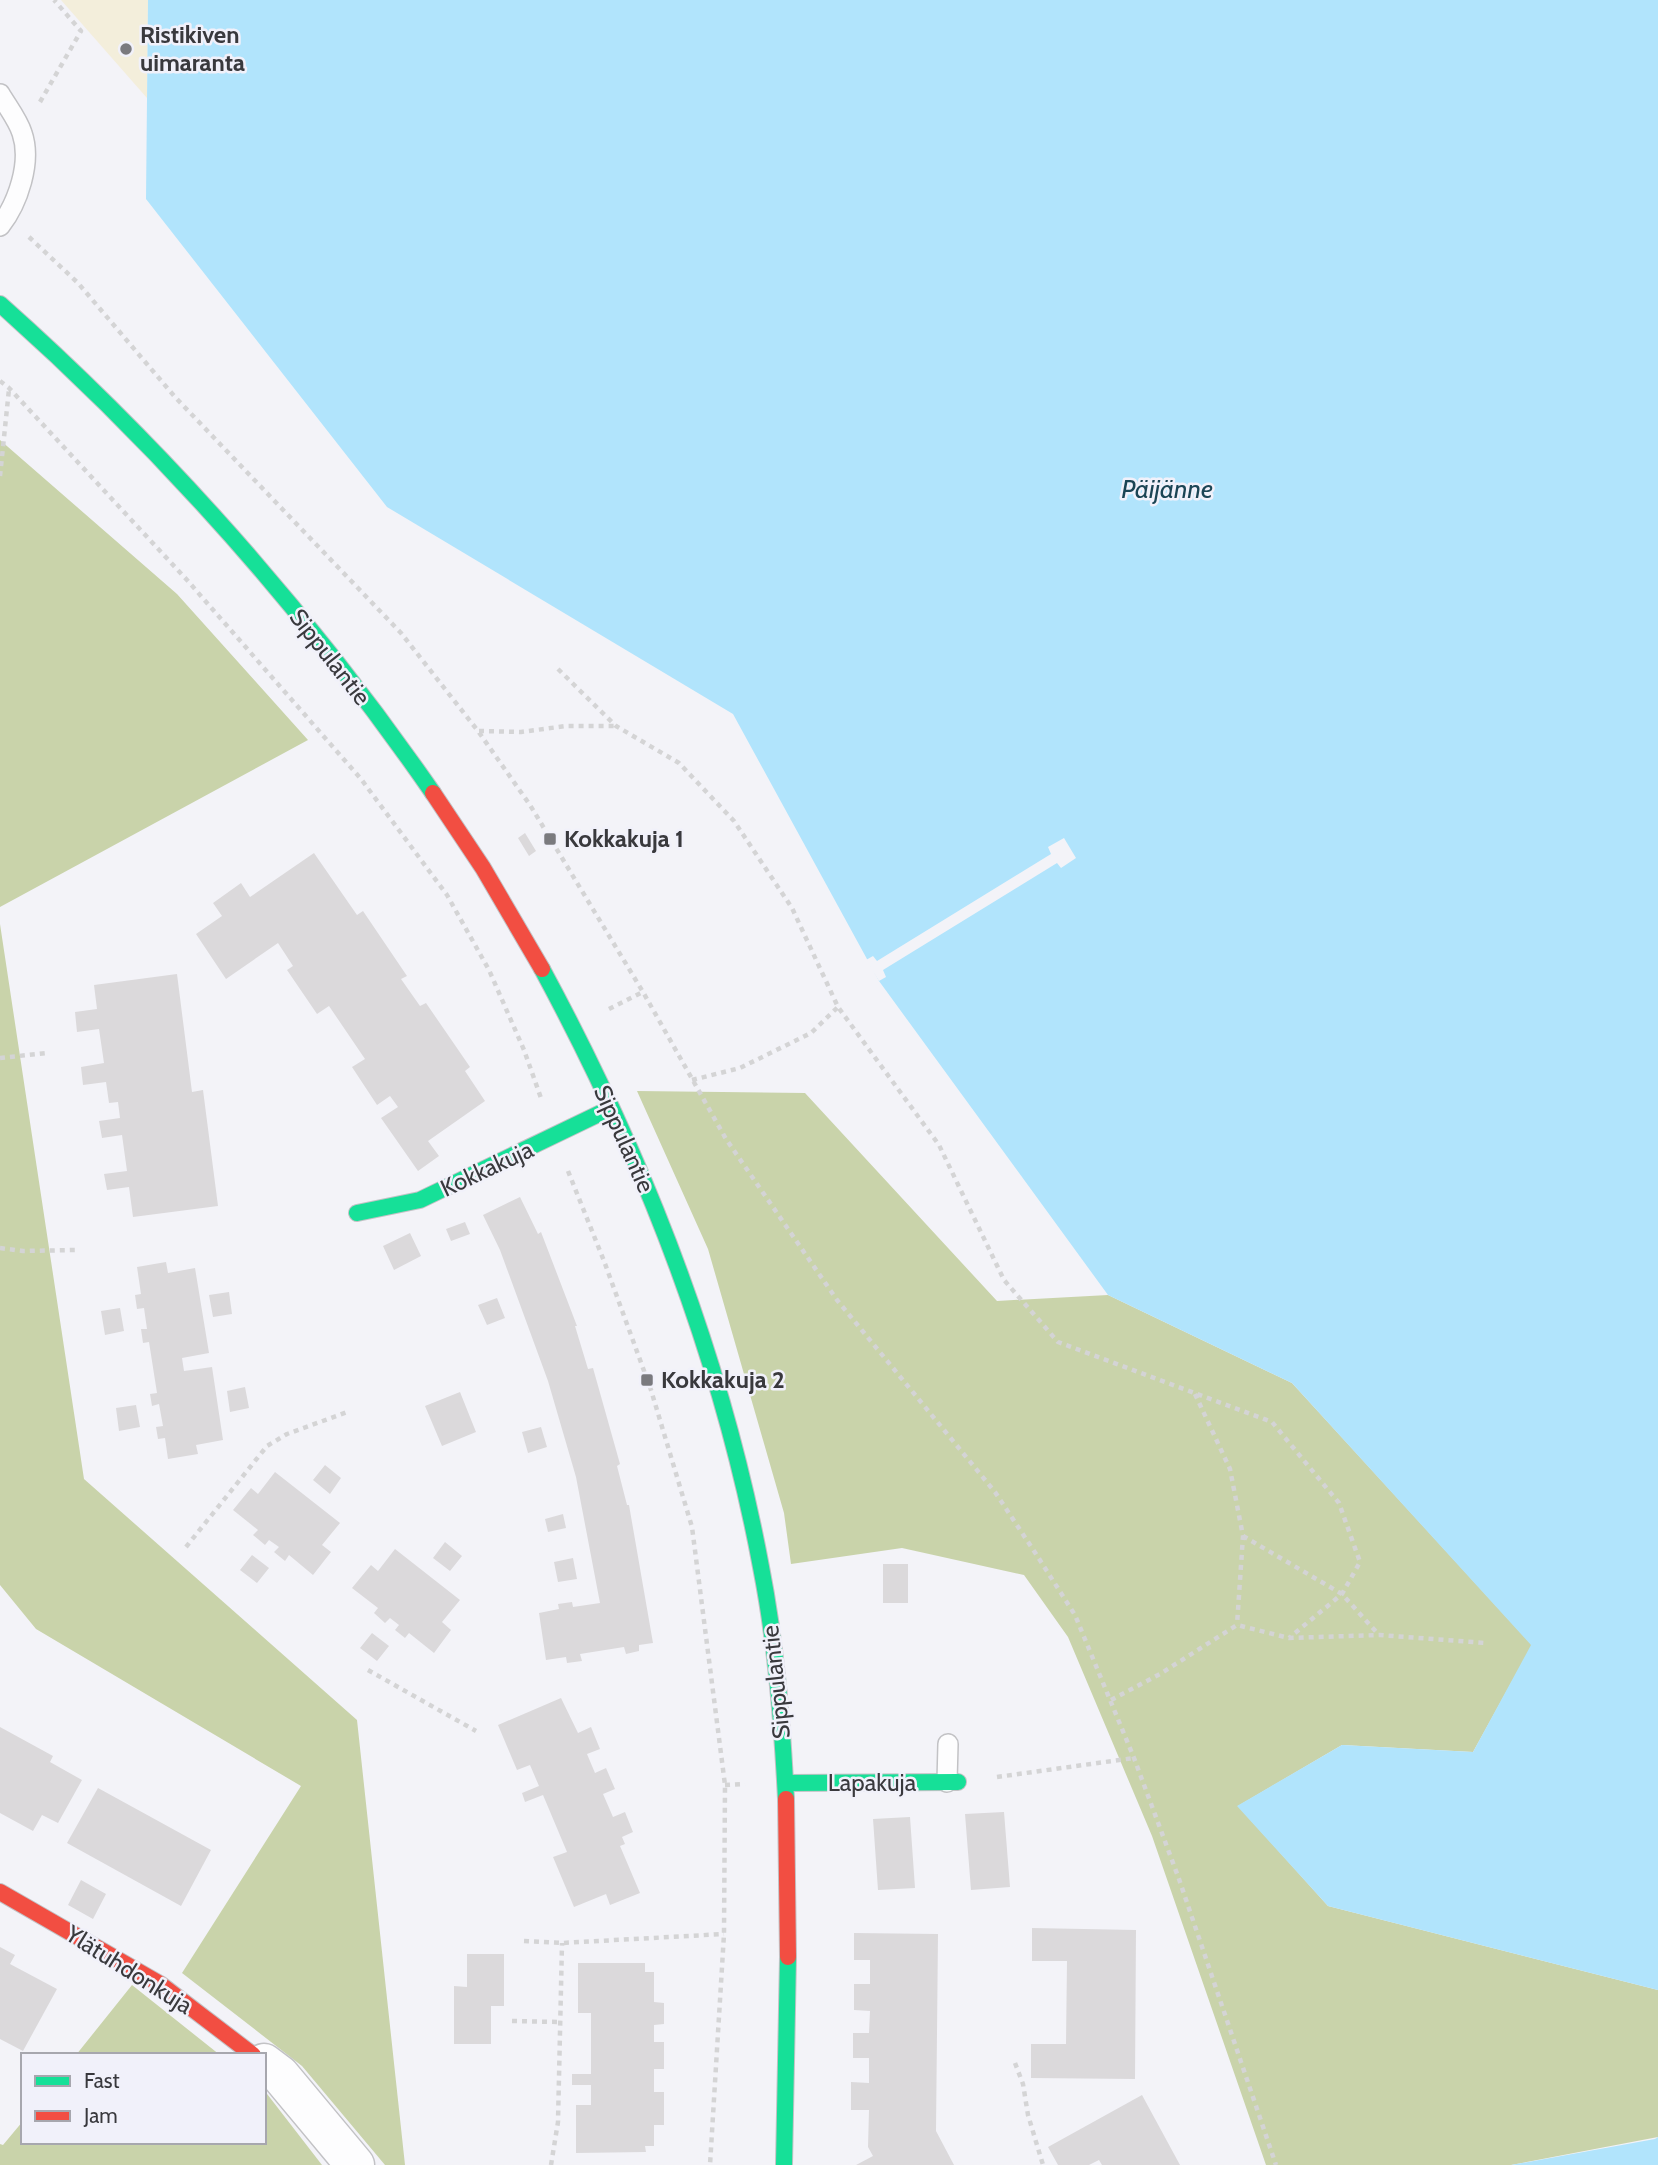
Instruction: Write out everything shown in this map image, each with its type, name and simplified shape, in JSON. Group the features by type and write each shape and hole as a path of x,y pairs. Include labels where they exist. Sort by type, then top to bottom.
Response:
{"street":[{"name":"Sippulantie","path":"0,304 102,401 199,499 338,665 421,775 500,898 573,1027 674,1255 734,1439 752,1514 771,1628 786,1783 788,1958 784,2165"},
{"name":"Kokkakuja","path":"357,1213 421,1200 611,1108"},
{"name":"Lapakuja","path":"786,1783 953,1782"},
{"name":"Ylätuhdonkuja","path":"0,1892 160,1984 251,2053"},
{"path":"266,2064 280,2075 355,2165"}],"lane":[{"path":"0,94 22,133 25,172 4,221"},
{"path":"948,1744 953,1782"}],"path":[{"path":"22,133 81,31 54,0"},
{"path":"4,221 78,283 175,397 401,634 478,731 530,805 643,992 726,1139 837,1300 995,1492 1075,1615 1111,1700 1179,1879 1276,2165"},
{"path":"0,381 187,580 361,779 447,895 489,970 524,1050 651,1390 692,1527 725,1785 724,1934 710,2165"},
{"path":"0,476 9,388"},
{"path":"558,669 616,726 679,763 734,821 792,908 838,1007 939,1145 1004,1280 1058,1342 1272,1422 1339,1503 1360,1562 1342,1594 1289,1638"},
{"path":"478,731 521,733 566,726 616,726"},
{"path":"692,1080 740,1068 788,1045 811,1033 838,1007"},
{"path":"0,1058 47,1053"},
{"path":"0,1248 23,1251 75,1250"},
{"path":"1195,1394 1230,1469 1243,1536 1237,1625"},
{"path":"186,1547 267,1446 287,1434 350,1411"},
{"path":"1243,1536 1342,1594 1380,1635"},
{"path":"1111,1700 1160,1674 1237,1625 1289,1638 1380,1635 1485,1643"},
{"path":"368,1670 476,1731"},
{"path":"953,1782 1134,1758"},
{"path":"524,1941 562,1943 724,1934"},
{"path":"551,2165 558,2122 562,1943"},
{"path":"512,2021 559,2022"},
{"path":"1015,2063 1023,2084 1028,2115 1043,2165"}],"green space":[{"path":"0,440 177,594 308,740 0,907"},
{"path":"0,924 84,1479 357,1720 405,2165 385,2165 302,2066 182,1973 301,1786 36,1629 0,1585"},
{"path":"637,1091 805,1093 997,1301 1108,1295 1292,1383 1532,1645 1473,1752 1342,1745 1238,1806 1328,1906 1658,1990 1658,2137 1511,2165 1266,2165 1152,1836 1068,1637 1024,1575 902,1548 791,1564 784,1513 708,1249"},
{"path":"132,1985 217,2053 78,2053"},
{"path":"266,2093 322,2165 0,2165 0,2144 3,2145 21,2123 21,2144 266,2144"}],"sand":[{"name":"Ristikiven uimaranta","path":"61,0 148,0 147,98"}],"water":[{"name":"Päijänne","path":"148,0 1658,0 1658,1990 1328,1906 1237,1806 1342,1745 1473,1752 1531,1645 1292,1383 1108,1295 879,981 733,714 387,507 146,199"},
{"path":"1658,2137 1658,2165 1511,2165 1655,2139"}],"pier":[{"path":"1064,838 1076,858 1061,868 1057,863 883,970 886,977 879,981 866,960 873,956 877,961 1051,854 1048,847"}],"building":[{"path":"525,833 536,851 529,856 518,838"},
{"path":"314,853 357,915 363,911 407,976 401,979 420,1006 426,1003 470,1067 465,1071 485,1101 428,1141 439,1156 418,1171 381,1118 398,1107 390,1096 377,1105 352,1067 365,1059 329,1006 317,1014 287,970 293,966 278,943 226,979 196,934 222,916 213,903 241,883 250,897"},
{"path":"177,974 192,1092 203,1090 218,1206 133,1217 129,1187 107,1190 104,1174 127,1171 122,1135 102,1138 99,1121 120,1118 118,1102 109,1103 106,1082 83,1085 81,1067 104,1063 99,1029 77,1032 75,1012 97,1009 94,985"},
{"path":"520,1197 538,1234 541,1232 577,1326 588,1369 593,1368 620,1464 617,1466 629,1505 653,1643 639,1645 639,1651 626,1654 624,1647 580,1654 582,1661 567,1663 566,1657 546,1660 539,1613 559,1609 558,1604 572,1602 573,1607 600,1603 576,1477 548,1381 500,1250 483,1215"},
{"path":"465,1222 470,1234 451,1241 446,1229"},
{"path":"410,1233 421,1256 394,1270 383,1246"},
{"path":"166,1262 168,1273 195,1268 209,1353 182,1358 184,1371 212,1367 223,1440 196,1445 198,1454 168,1459 165,1438 158,1439 156,1427 163,1426 159,1404 152,1406 150,1394 157,1393 149,1342 143,1343 141,1329 147,1329 144,1308 137,1309 135,1295 141,1294 137,1267"},
{"path":"229,1292 232,1314 213,1317 209,1295"},
{"path":"497,1298 505,1318 487,1325 478,1305"},
{"path":"120,1308 124,1331 105,1335 101,1311"},
{"path":"245,1387 249,1408 230,1412 227,1391"},
{"path":"460,1392 476,1432 442,1446 425,1406"},
{"path":"136,1405 140,1427 119,1431 116,1408"},
{"path":"541,1427 547,1447 528,1453 522,1432"},
{"path":"325,1465 341,1478 330,1494 313,1480"},
{"path":"275,1472 340,1523 322,1545 331,1552 313,1575 289,1555 285,1561 274,1552 279,1547 269,1540 265,1545 253,1535 258,1530 233,1510 251,1488 258,1494"},
{"path":"563,1514 566,1528 548,1532 545,1519"},
{"path":"445,1542 462,1556 450,1571 433,1558"},
{"path":"395,1549 460,1600 442,1622 451,1630 434,1653 409,1633 405,1638 395,1630 399,1625 390,1618 385,1623 374,1613 378,1608 352,1588 371,1565 378,1571"},
{"path":"252,1555 269,1568 257,1583 240,1570"},
{"path":"573,1558 577,1579 558,1582 554,1562"},
{"path":"883,1564 908,1564 908,1603 883,1603"},
{"path":"372,1633 389,1646 377,1661 360,1648"},
{"path":"561,1698 578,1733 591,1727 600,1749 587,1754 595,1773 606,1768 615,1789 603,1794 613,1817 625,1812 633,1832 622,1837 625,1844 620,1846 640,1893 610,1905 606,1894 574,1907 553,1857 567,1852 543,1795 525,1802 522,1793 539,1786 530,1765 517,1770 498,1725"},
{"path":"0,1727 53,1756 50,1762 82,1780 58,1823 42,1815 33,1831 0,1813"},
{"path":"98,1788 211,1850 181,1906 67,1843"},
{"path":"1004,1812 1010,1887 971,1890 965,1814"},
{"path":"910,1817 915,1888 878,1890 873,1819"},
{"path":"81,1880 106,1894 93,1919 68,1905"},
{"path":"1032,1928 1136,1930 1135,2079 1031,2078 1031,2044 1066,2044 1067,1961 1032,1961"},
{"path":"854,1933 938,1934 936,2131 954,2165 856,2165 873,2156 868,2147 869,2110 851,2110 851,2082 869,2083 869,2058 853,2058 853,2033 869,2033 870,2011 854,2010 854,1984 870,1984 870,1960 854,1960"},
{"path":"0,1947 15,1955 10,1964 57,1989 23,2051 0,2039"},
{"path":"467,1954 504,1954 504,2006 491,2006 491,2044 454,2044 454,1986 467,1987"},
{"path":"578,1963 645,1963 645,1972 654,1972 654,2002 664,2003 664,2024 654,2025 654,2042 664,2042 664,2069 654,2069 654,2092 664,2092 664,2125 654,2125 654,2146 645,2146 646,2152 576,2153 576,2105 591,2105 591,2085 572,2085 572,2074 591,2074 591,2013 578,2013"},
{"path":"1142,2095 1180,2165 1102,2165 1099,2160 1089,2165 1058,2165 1048,2147"}],"traffic: fast":[{"path":"0,304 119,416 231,536 336,661 433,793"},
{"path":"542,969 579,1040 645,1185 675,1260 725,1412 745,1489 771,1624 786,1799"},
{"path":"357,1213 420,1200 611,1108"},
{"path":"786,1783 958,1782"},
{"path":"784,2165 788,1957"}],"traffic: jam":[{"path":"433,793 483,868 542,969"},
{"path":"786,1799 788,1957"},
{"path":"0,1892 160,1984 250,2053"}],"place":[{"name":"Ristikiven uimaranta","path":"126,49"},
{"name":"Kokkakuja 1","path":"550,839"},
{"name":"Kokkakuja 2","path":"647,1380"}]}
